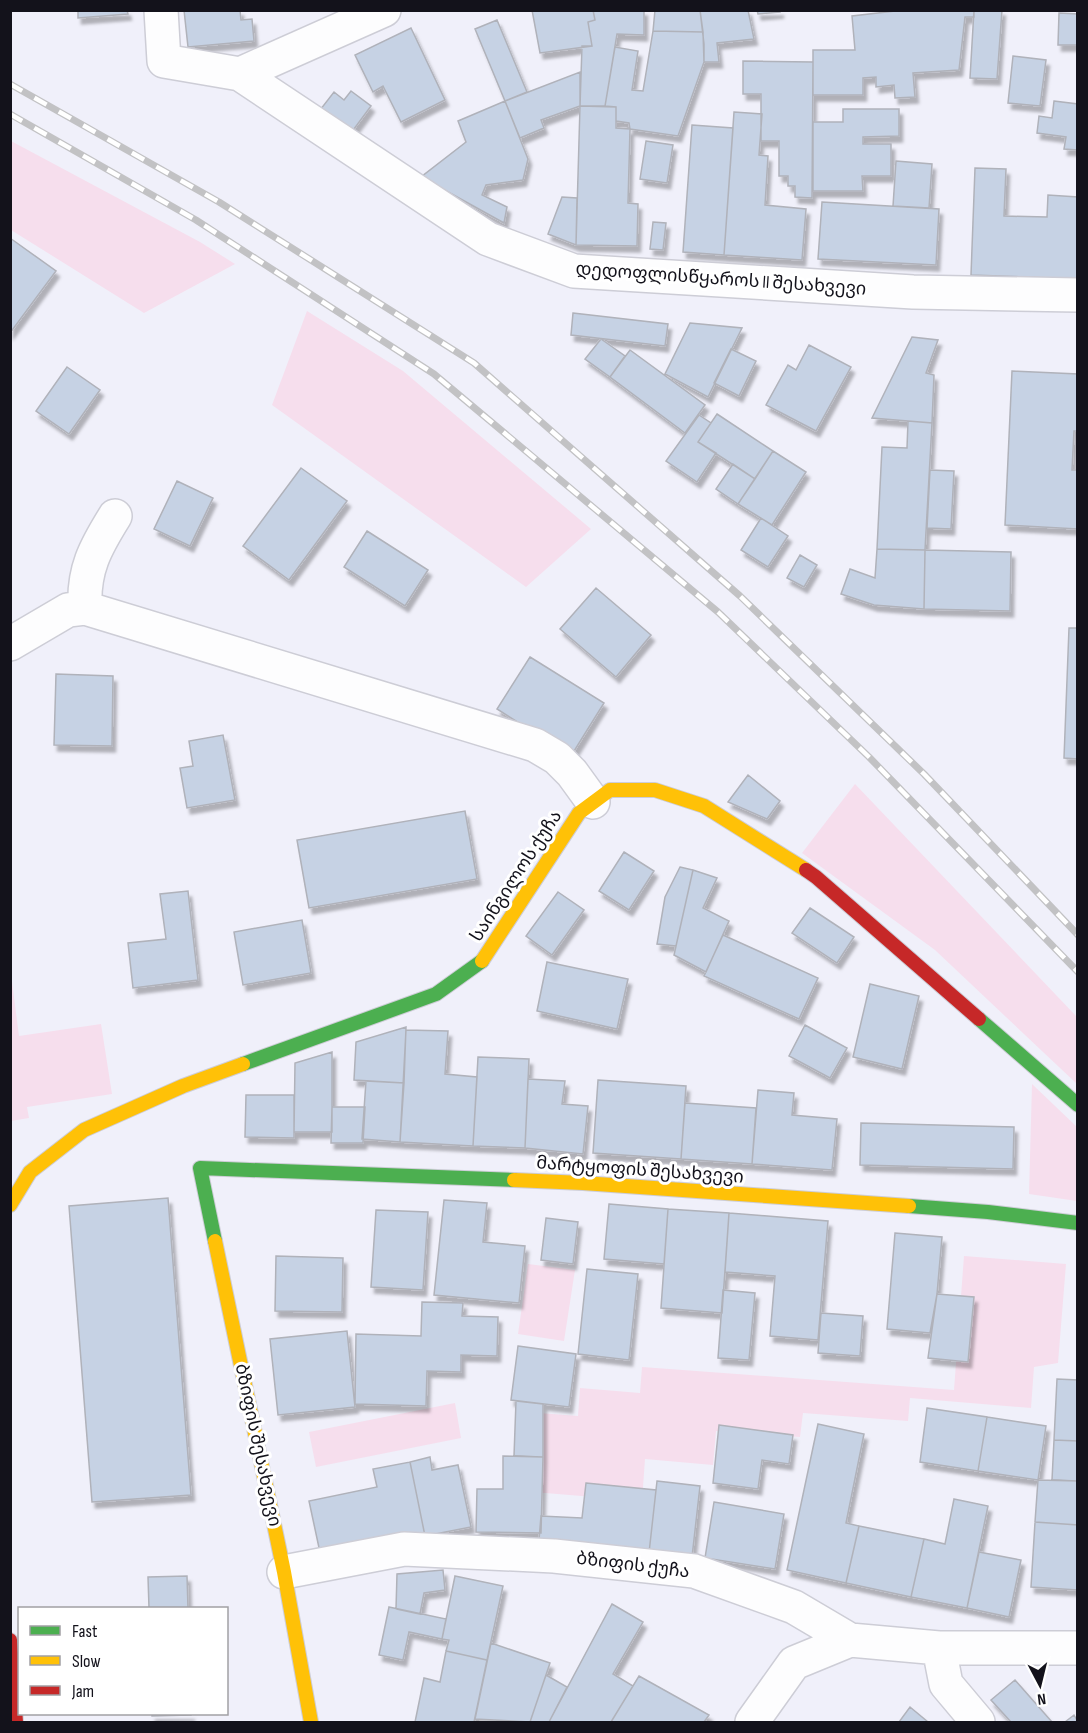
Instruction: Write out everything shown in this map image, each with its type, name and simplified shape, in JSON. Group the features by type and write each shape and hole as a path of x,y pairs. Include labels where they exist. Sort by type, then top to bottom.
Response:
{"street":[{"path":"161,10 164,61 240,74 384,10"},
{"name":"დედოფლისწყაროს II შესახვევი","path":"240,74 488,238 574,271 913,292 1077,295"},
{"path":"85,608 84,586 90,564 100,540 115,516"},
{"path":"10,644 68,610 85,608 535,745 557,758 572,773 593,802"},
{"name":"საინგილოს ქუჩა","path":"10,1205 30,1172 84,1130 183,1086 436,994 483,960 579,813 610,790 655,790 704,806 816,877 1077,1105"},
{"name":"მარტყოფის შესახვევი","path":"200,1168 583,1183 988,1212 1077,1223"},
{"name":"ბზიფის შესახვევი","path":"200,1168 284,1572 311,1722"},
{"name":"ბზიფის ქუჩა","path":"284,1572 404,1549 554,1556 694,1571 794,1607 850,1640 939,1648 1077,1648"},
{"path":"10,1640 16,1722"},
{"path":"752,1722 794,1663 850,1640"},
{"path":"939,1648 946,1684 978,1722"}],"shaded area":[{"path":"11,141 200,242 235,264 144,313 11,230"},
{"path":"307,311 403,371 591,529 526,587 272,405"},
{"path":"855,784 1077,1017 1077,1084 935,950 802,853"},
{"path":"10,966 19,1036 101,1024 112,1094 27,1107 29,1118 11,1121"},
{"path":"1032,1084 1077,1127 1077,1201 1029,1194"},
{"path":"964,1256 1066,1264 1058,1363 1034,1367 1031,1408 910,1398 908,1421 803,1413 800,1437 716,1431 713,1465 645,1459 642,1501 533,1492 539,1413 578,1416 580,1388 640,1393 642,1367 954,1390"},
{"path":"528,1264 575,1270 564,1341 518,1334"},
{"path":"455,1403 461,1438 316,1467 309,1432"}],"building":[{"path":"78,10 127,10 128,14 78,18"},
{"path":"184,10 240,10 241,20 252,19 254,41 188,47"},
{"path":"532,10 593,10 595,20 588,22 592,46 540,53"},
{"path":"593,10 644,10 644,35 617,34 605,106 580,106 582,46 592,46 588,22 595,20"},
{"path":"655,10 700,10 703,32 653,31"},
{"path":"700,10 748,10 754,39 717,43 719,62 704,62"},
{"path":"757,10 780,10 780,12 758,14"},
{"path":"904,10 974,10 974,17 965,17 959,70 913,73 915,97 895,98 894,85 876,87 876,77 863,78 863,95 813,95 813,50 855,50 852,16"},
{"path":"974,10 1002,10 997,79 970,78"},
{"path":"1059,13 1078,14 1078,45 1058,45"},
{"path":"497,20 527,92 505,101 475,29"},
{"path":"411,28 445,100 401,122 383,86 373,92 355,55"},
{"path":"653,31 703,32 704,62 678,136 630,129 629,123 616,121 616,107 605,106 615,47 638,51 632,90 643,91"},
{"path":"1013,56 1046,60 1040,106 1008,103"},
{"path":"743,61 813,62 812,198 795,197 795,186 788,186 788,176 779,176 779,141 761,141 761,94 743,94"},
{"path":"580,72 580,106 541,120 544,128 520,138 505,101"},
{"path":"351,91 371,106 351,133 320,110 334,92 344,100"},
{"path":"505,101 528,159 523,180 486,185 482,195 507,207 504,223 421,177 466,142 458,121"},
{"path":"1054,101 1078,104 1078,150 1064,149 1066,137 1037,133 1039,116 1052,118"},
{"path":"580,106 616,107 616,128 630,129 628,203 638,204 637,246 576,245"},
{"path":"843,109 899,109 899,136 863,137 863,144 891,144 891,176 862,176 863,191 813,191 813,122 843,122"},
{"path":"734,112 762,114 759,155 768,156 765,205 806,209 802,260 724,255"},
{"path":"692,125 733,128 724,255 683,252"},
{"path":"646,141 673,145 667,183 640,179"},
{"path":"896,161 932,164 929,208 893,206"},
{"path":"975,168 1006,169 1004,216 1047,217 1048,195 1078,197 1078,279 971,275"},
{"path":"562,197 577,198 576,245 548,234"},
{"path":"822,202 939,209 936,265 818,259"},
{"path":"653,222 666,223 663,250 650,249"},
{"path":"10,238 56,271 10,333"},
{"path":"573,313 668,324 665,346 571,335"},
{"path":"690,323 742,328 708,397 665,374"},
{"path":"912,337 938,340 926,373 934,375 932,423 872,418"},
{"path":"601,339 625,356 610,377 585,359"},
{"path":"809,345 851,367 816,431 766,405 788,365 796,370"},
{"path":"731,349 756,361 739,396 714,383"},
{"path":"630,350 705,405 685,433 610,377"},
{"path":"67,367 100,390 69,434 36,411"},
{"path":"1012,371 1078,374 1078,431 1074,431 1072,470 1078,470 1078,529 1005,525"},
{"path":"717,414 773,451 755,479 698,442"},
{"path":"699,415 711,423 698,442 716,453 697,482 666,461"},
{"path":"908,421 932,423 925,550 877,549 882,447 907,448"},
{"path":"773,451 806,472 772,525 738,504"},
{"path":"733,464 755,479 738,504 716,489"},
{"path":"301,468 347,501 289,580 243,546"},
{"path":"930,470 954,471 951,529 927,528"},
{"path":"177,481 213,498 190,546 154,529"},
{"path":"761,518 788,536 768,567 741,550"},
{"path":"367,531 428,570 405,606 344,567"},
{"path":"877,549 925,550 924,609 874,605 841,594 850,569 875,578"},
{"path":"925,550 1011,552 1010,611 924,609"},
{"path":"800,555 817,565 804,587 787,578"},
{"path":"596,588 651,635 616,677 560,629"},
{"path":"1069,628 1078,628 1078,759 1064,758"},
{"path":"530,657 604,703 571,756 497,709"},
{"path":"56,674 113,676 112,746 54,745"},
{"path":"223,735 235,800 187,808 180,768 193,766 189,741"},
{"path":"748,775 780,801 767,819 728,802"},
{"path":"465,811 477,879 309,908 297,840"},
{"path":"624,852 654,871 629,910 599,891"},
{"path":"680,867 693,870 676,946 657,944 665,897"},
{"path":"693,870 717,878 703,908 729,921 706,972 674,955"},
{"path":"188,891 198,980 133,988 128,943 166,939 160,894"},
{"path":"558,892 584,910 552,955 526,936"},
{"path":"810,908 854,937 837,963 792,933"},
{"path":"302,920 311,973 243,985 234,932"},
{"path":"723,935 818,978 799,1019 704,976"},
{"path":"547,962 628,979 617,1029 537,1011"},
{"path":"870,984 919,996 902,1069 853,1057"},
{"path":"805,1025 847,1048 830,1078 789,1056"},
{"path":"406,1027 404,1083 354,1080 356,1042"},
{"path":"406,1030 448,1031 445,1074 477,1077 473,1146 400,1142"},
{"path":"332,1052 332,1132 294,1132 295,1063"},
{"path":"478,1057 529,1059 525,1148 473,1146"},
{"path":"528,1079 565,1081 562,1104 588,1106 583,1154 525,1148"},
{"path":"598,1080 686,1086 681,1159 593,1153"},
{"path":"366,1081 404,1083 400,1142 362,1139"},
{"path":"758,1090 794,1093 792,1115 837,1119 832,1170 752,1164"},
{"path":"246,1095 294,1095 294,1138 245,1137"},
{"path":"685,1103 756,1108 752,1164 681,1159"},
{"path":"332,1107 365,1107 363,1143 331,1143"},
{"path":"861,1123 1014,1127 1013,1169 860,1165"},
{"path":"168,1198 191,1495 92,1502 69,1206"},
{"path":"444,1200 487,1203 483,1242 525,1246 519,1303 434,1295"},
{"path":"609,1204 668,1209 664,1264 604,1259"},
{"path":"668,1209 729,1213 722,1313 661,1308"},
{"path":"376,1210 428,1212 423,1290 371,1287"},
{"path":"729,1213 828,1221 818,1340 770,1336 775,1276 725,1272"},
{"path":"546,1218 578,1222 573,1264 541,1260"},
{"path":"895,1233 942,1237 937,1294 930,1333 887,1329"},
{"path":"276,1256 343,1258 342,1312 275,1311"},
{"path":"587,1269 638,1274 629,1360 578,1354"},
{"path":"723,1290 755,1293 749,1360 718,1358"},
{"path":"937,1294 974,1297 968,1362 928,1358"},
{"path":"422,1302 463,1303 462,1316 498,1317 497,1356 461,1355 461,1372 427,1371 426,1406 355,1404 356,1334 421,1336"},
{"path":"821,1313 863,1316 860,1356 818,1353"},
{"path":"347,1331 355,1407 278,1415 270,1339"},
{"path":"518,1346 576,1354 569,1407 511,1400"},
{"path":"1057,1379 1078,1380 1078,1441 1054,1440"},
{"path":"516,1401 543,1404 543,1457 514,1456"},
{"path":"927,1408 987,1417 978,1471 920,1462"},
{"path":"987,1417 1046,1426 1038,1480 978,1471"},
{"path":"818,1424 864,1434 846,1523 859,1526 846,1583 787,1570"},
{"path":"719,1425 793,1435 789,1464 762,1460 758,1489 713,1483"},
{"path":"1054,1440 1078,1441 1078,1481 1052,1480"},
{"path":"503,1456 543,1457 541,1533 476,1532 477,1489 503,1489"},
{"path":"430,1457 432,1470 458,1465 471,1527 425,1536 410,1462"},
{"path":"410,1462 425,1536 321,1557 309,1501 377,1487 373,1469"},
{"path":"1038,1480 1078,1481 1078,1525 1035,1522"},
{"path":"657,1481 700,1486 692,1557 649,1553"},
{"path":"586,1483 656,1490 649,1553 539,1540 541,1516 582,1518"},
{"path":"954,1499 988,1506 967,1608 911,1597 924,1539 945,1544"},
{"path":"714,1502 784,1514 775,1569 705,1558"},
{"path":"1035,1522 1078,1525 1078,1590 1031,1587"},
{"path":"859,1526 924,1539 911,1597 846,1583"},
{"path":"979,1552 1021,1560 1009,1617 967,1608"},
{"path":"443,1570 445,1590 424,1593 420,1614 396,1609 397,1574"},
{"path":"187,1576 188,1607 149,1607 148,1577"},
{"path":"455,1576 503,1586 487,1660 446,1651 449,1640 442,1639"},
{"path":"612,1604 643,1622 613,1674 633,1686 611,1722 549,1722"},
{"path":"389,1607 446,1619 442,1639 409,1632 403,1660 379,1655"},
{"path":"491,1643 550,1663 530,1722 475,1719"},
{"path":"446,1651 487,1660 474,1722 415,1722 424,1678 440,1682"},
{"path":"546,1675 567,1687 549,1722 530,1722"},
{"path":"639,1676 709,1715 704,1722 611,1722"},
{"path":"1015,1680 1052,1722 1011,1722 991,1700"},
{"path":"910,1707 928,1722 899,1722"},
{"path":"1074,1715 1078,1722 1065,1722"}],"railway":[{"path":"10,84 219,202 474,363 740,596 924,774 1078,935"},
{"path":"10,114 196,220 434,374 718,612 869,757 1078,972"}],"traffic: fast":[{"path":"243,1064 436,994 482,961"},
{"path":"979,1019 1078,1105"},
{"path":"215,1241 200,1168 514,1180"},
{"path":"909,1206 988,1212 1078,1223"}],"traffic: slow":[{"path":"482,961 579,813 610,790 655,790 704,806 806,870"},
{"path":"10,1205 30,1172 84,1130 183,1086 243,1064"},
{"path":"514,1180 909,1206"},
{"path":"215,1241 284,1572 311,1722"}],"traffic: jam":[{"path":"806,870 979,1019"},
{"path":"10,1640 16,1722"}]}
